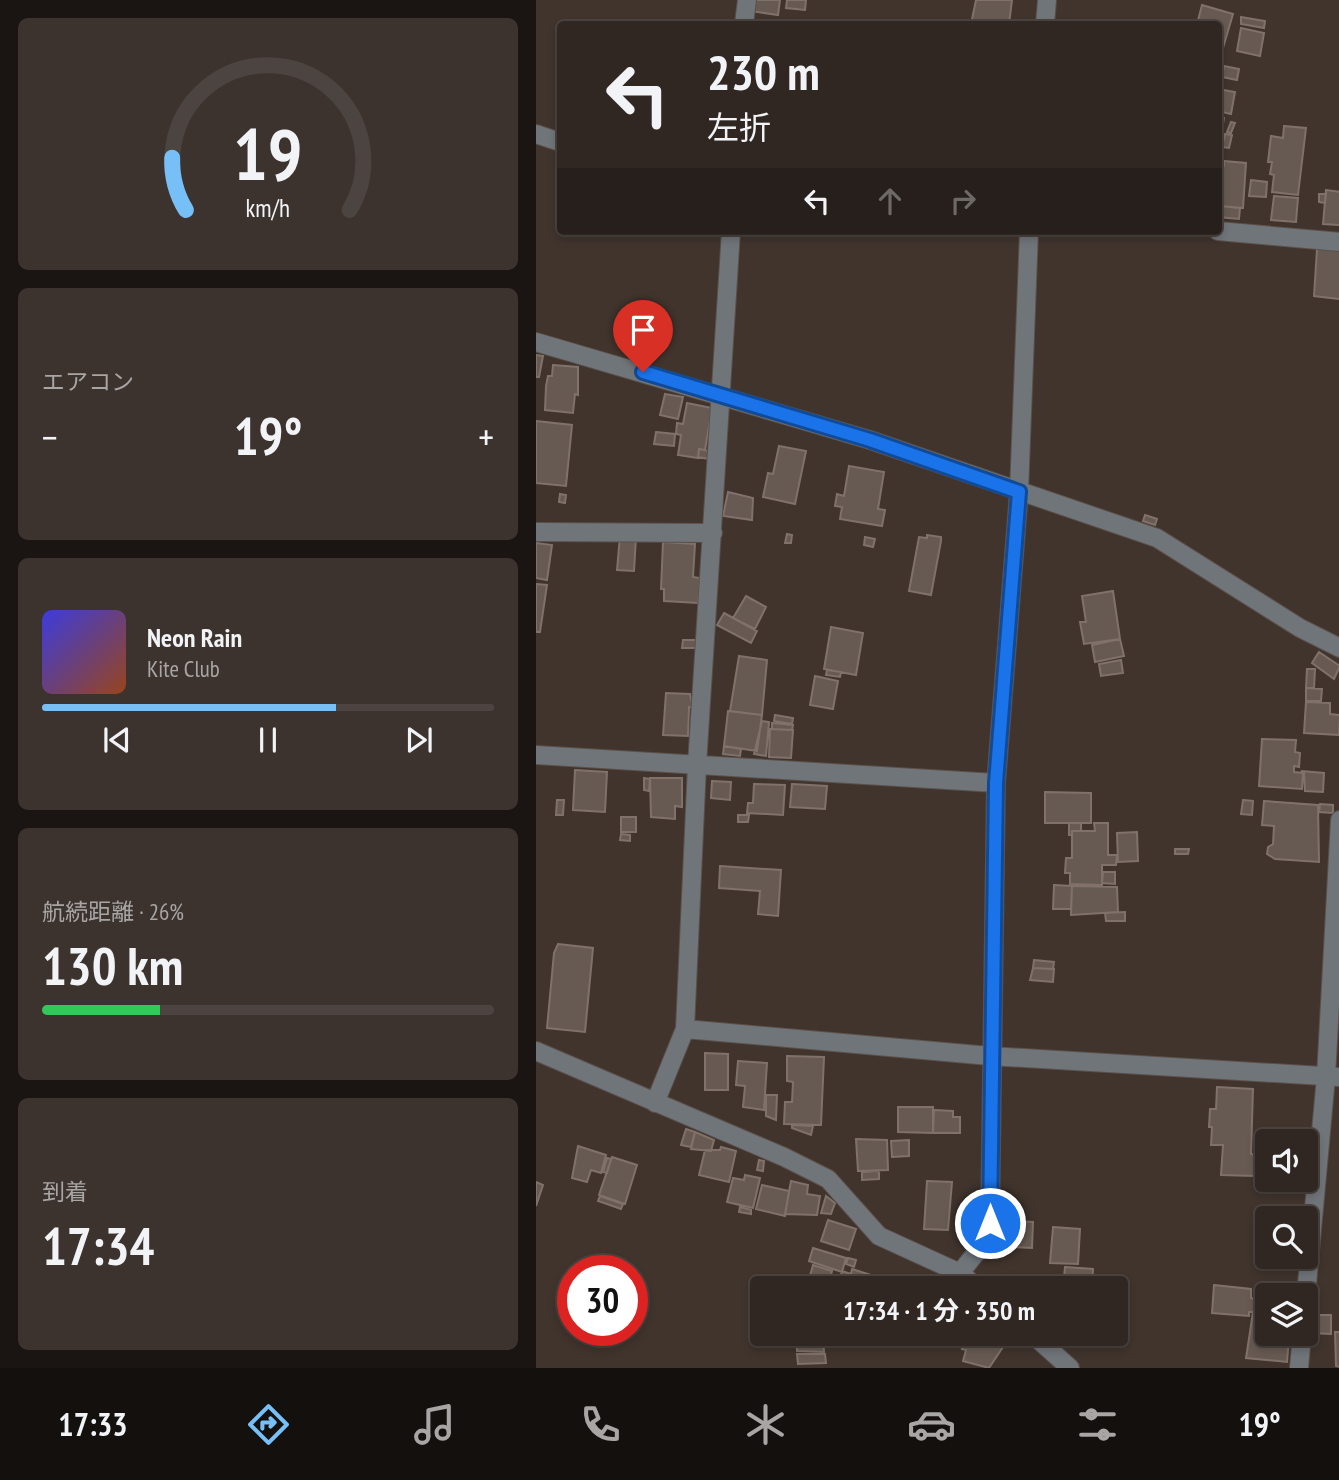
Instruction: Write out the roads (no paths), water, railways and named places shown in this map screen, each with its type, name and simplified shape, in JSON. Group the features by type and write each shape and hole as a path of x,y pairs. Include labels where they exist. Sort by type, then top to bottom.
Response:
{"street":[{"path":"744,21 747,0"},
{"path":"1045,21 1047,0"},
{"path":"536,134 557,141"},
{"path":"1222,231 1339,242"},
{"path":"656,1103 685,1029 697,765 723,396 731,235"},
{"path":"960,1273 983,1244 990,1223 990,1056 996,783 1019,492 1030,235"},
{"path":"536,342 870,440 1157,538 1300,628 1339,648"},
{"path":"536,532 713,533"},
{"path":"536,755 996,783"},
{"path":"1307,1283 1333,1077 1339,820"},
{"path":"685,1029 990,1056 1333,1077"},
{"path":"536,1051 784,1157 828,1180 880,1237 964,1276"},
{"path":"1045,1346 1070,1368"},
{"path":"1299,1368 1301,1346"}]}
